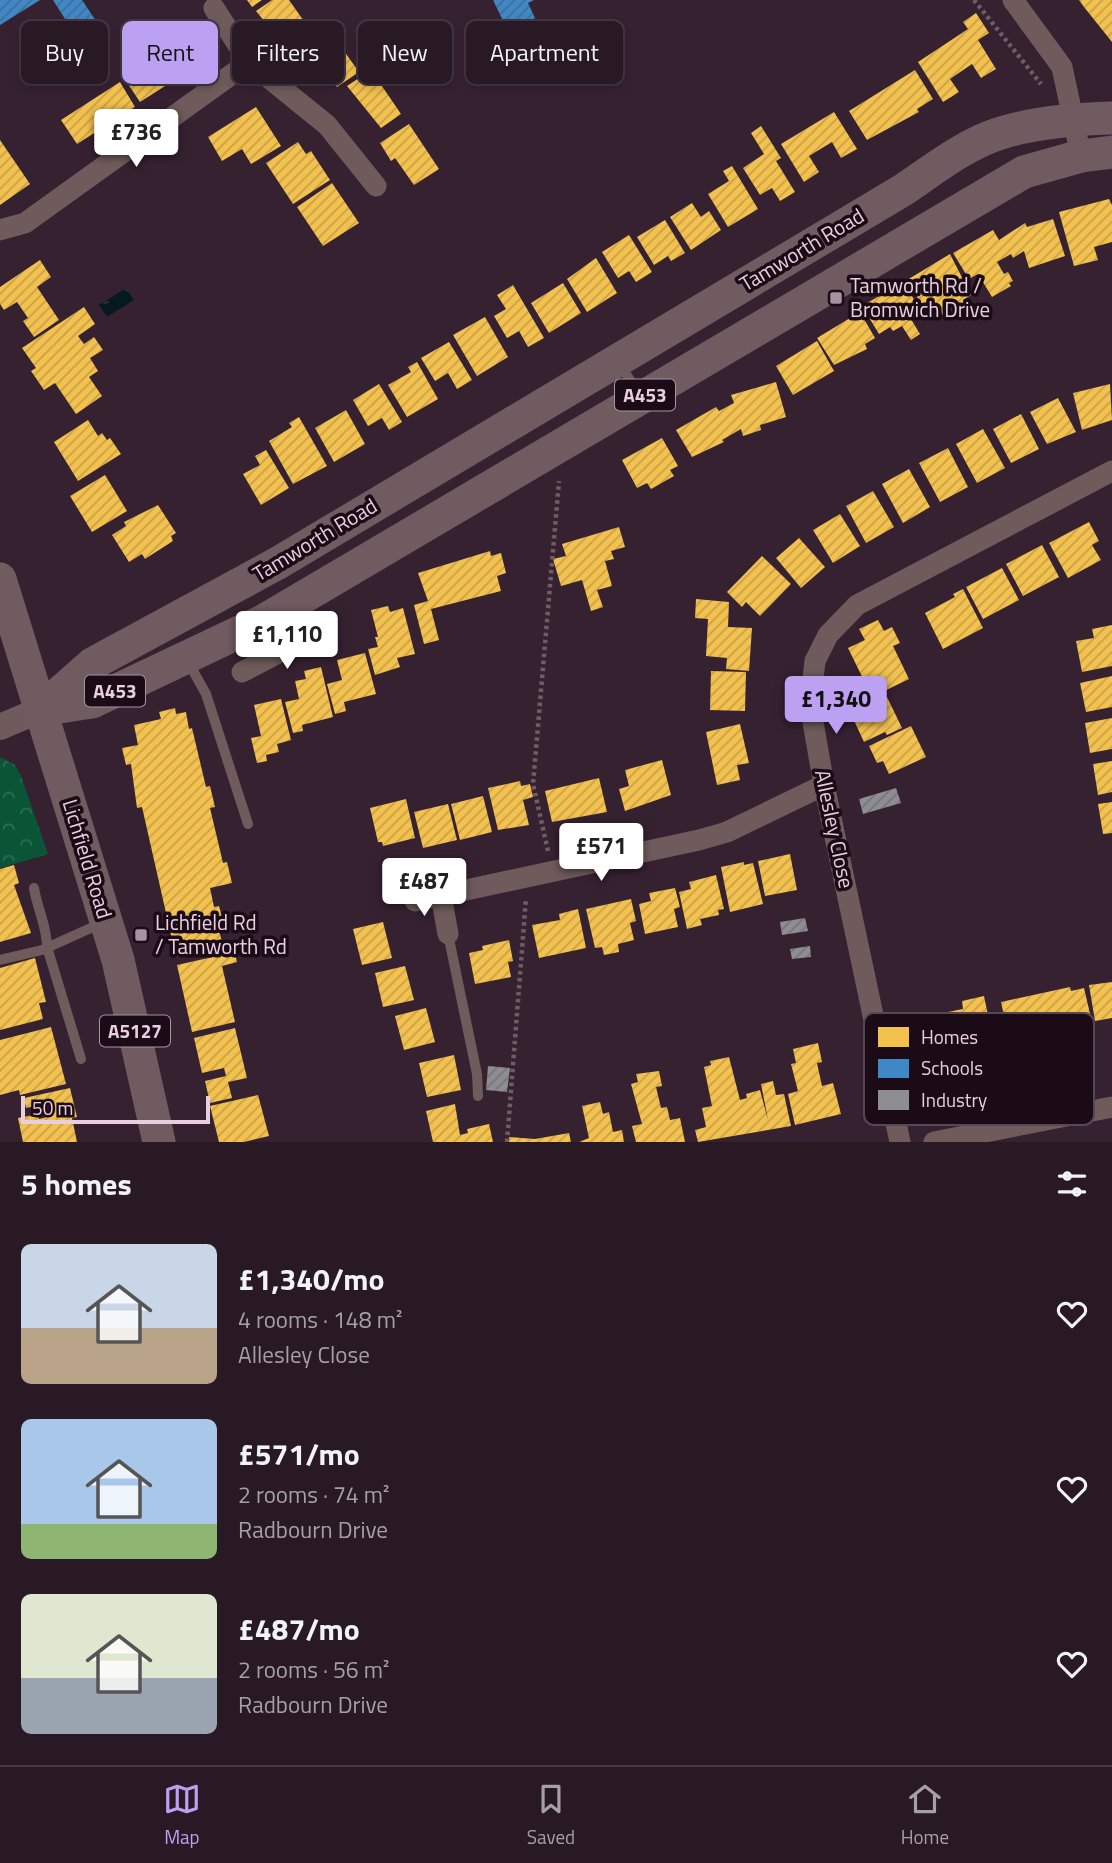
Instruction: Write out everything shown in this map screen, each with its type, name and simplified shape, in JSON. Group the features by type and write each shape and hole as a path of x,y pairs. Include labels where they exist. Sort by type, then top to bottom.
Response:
{"main road":[{"name":"Tamworth Road","path":"40,710 92,664 278,563 903,190 956,155 996,134 1073,119 1112,118"},
{"name":"Tamworth Road","path":"40,710 92,702 263,621 1024,172 1096,154"},
{"name":"Lichfield Road","path":"0,579 118,960 159,1142"}],"street":[{"path":"1013,0 1062,66 1073,119 1096,154"},
{"path":"214,8 232,36"},
{"path":"0,230 26,223 232,74"},
{"path":"276,84 327,125 376,186"},
{"name":"Allesley Close","path":"873,1013 824,785 810,705 810,685 815,661 828,635 844,616 875,594 1112,471"},
{"path":"263,621 280,650"},
{"path":"242,672 313,635"},
{"path":"0,727 40,710"},
{"path":"402,872 415,901 727,832 824,785"},
{"path":"441,895 448,934"},
{"path":"1094,1111 1112,1107"},
{"path":"934,1142 1020,1125"}],"lane":[{"path":"617,359 640,398"},
{"path":"186,659 206,694 248,824"},
{"path":"34,888 37,908 47,933 47,947 81,1059"},
{"path":"0,960 47,947 105,922"},
{"path":"448,934 477,1074 478,1096"}],"path":[{"path":"974,0 1046,91"},
{"path":"552,872 533,784 562,445"},
{"path":"507,1142 527,877"}],"green space":[{"path":"0,757 15,765 21,776 48,854 0,868"}],"water":[{"path":"126,288 134,300 107,317 99,305"}],"building: Homes":[{"path":"247,0 262,0 252,7"},
{"path":"272,0 289,0 304,21 264,21 256,11"},
{"path":"1079,0 1112,0 1112,42 1084,7"},
{"path":"976,13 989,33 978,40 996,69 981,78 972,64 950,79 959,92 943,102 918,62 968,29 963,22"},
{"path":"344,51 358,71 344,82"},
{"path":"915,70 933,99 917,109 919,112 867,140 849,111"},
{"path":"358,79 358,84 381,84 401,114 381,128 347,86"},
{"path":"120,82 135,107 77,144 61,120"},
{"path":"128,84 168,84 140,102"},
{"path":"256,107 281,146 251,164 242,149 222,161 208,137"},
{"path":"834,112 857,149 841,158 832,142 809,156 819,172 804,182 781,144"},
{"path":"409,124 439,169 414,185 395,158 391,161 380,143"},
{"path":"761,126 781,158 776,161 795,192 780,201 772,188 760,195 743,168 764,154 751,133"},
{"path":"0,140 30,184 0,205"},
{"path":"298,142 306,154 311,151 330,180 293,204 266,163"},
{"path":"732,166 758,209 728,227 708,194 729,181 723,171"},
{"path":"332,183 359,223 323,246 297,207"},
{"path":"1109,199 1112,205 1112,242 1094,247 1098,260 1074,266 1059,212"},
{"path":"692,203 701,217 709,211 721,230 691,250 670,217"},
{"path":"1053,219 1065,256 1029,268 1024,251 1013,258 1011,254 997,262 1004,274 1008,272 1013,281 1009,283 1011,286 992,297 978,274 969,279 953,253 993,230 999,240 1025,223 1027,227"},
{"path":"665,220 685,253 671,261 668,256 654,265 637,237"},
{"path":"629,235 652,272 636,282 629,271 618,278 602,252"},
{"path":"950,254 971,295 963,300 965,304 944,317 934,301 923,307 907,280"},
{"path":"596,258 617,293 587,312 567,279"},
{"path":"40,260 51,277 37,287 59,320 34,337 23,321 28,318 17,302 4,310 0,304 0,287"},
{"path":"903,282 920,309 909,316 920,334 911,340 902,326 893,331 890,327 879,334 862,306"},
{"path":"563,283 581,313 549,333 531,303"},
{"path":"513,285 544,338 528,347 519,331 507,338 494,316 506,309 497,295"},
{"path":"84,307 95,324 78,336 84,344 94,337 103,350 90,358 98,371 89,377 102,396 76,414 55,383 44,390 31,371 36,368 22,348"},
{"path":"860,312 875,338 865,344 867,349 834,365 817,338"},
{"path":"485,317 508,357 477,376 453,335"},
{"path":"817,341 834,371 793,395 776,366"},
{"path":"449,342 472,380 457,389 448,373 435,381 421,358"},
{"path":"417,362 438,399 407,417 388,385 411,372 408,367"},
{"path":"776,382 786,417 760,425 761,430 743,436 741,429 722,440 724,442 692,457 676,430 716,407 719,411 734,403 731,395"},
{"path":"379,384 402,422 389,430 382,418 368,426 353,400"},
{"path":"1110,384 1112,420 1082,430 1073,393"},
{"path":"1058,398 1076,432 1047,444 1030,412"},
{"path":"346,410 365,444 334,462 315,428"},
{"path":"1021,414 1039,449 1011,463 993,429"},
{"path":"299,417 327,466 293,484 269,441 292,427 289,423"},
{"path":"88,420 98,436 102,433 107,440 110,438 121,454 78,481 54,442"},
{"path":"983,429 1005,468 977,483 956,444"},
{"path":"662,438 678,466 670,470 674,476 651,489 647,483 637,488 622,460"},
{"path":"948,448 968,487 940,502 919,463"},
{"path":"266,450 289,488 261,505 243,474 260,465 255,456"},
{"path":"909,469 930,507 903,523 882,484"},
{"path":"105,475 127,511 92,532 70,496"},
{"path":"873,491 894,527 866,543 846,506"},
{"path":"158,505 176,533 171,536 173,541 145,559 142,554 129,562 112,535 126,526 124,522"},
{"path":"840,514 860,546 833,563 813,530"},
{"path":"1089,522 1099,541 1092,545 1101,560 1068,578 1049,543"},
{"path":"619,527 625,547 611,551 614,559 605,561 612,586 597,590 603,607 591,611 582,580 561,586 553,559 566,556 562,544"},
{"path":"799,538 825,567 801,588 776,558"},
{"path":"1042,545 1059,577 1023,596 1006,564"},
{"path":"490,551 491,556 501,553 506,573 497,576 501,591 431,609 439,640 424,644 414,605 428,601 418,573"},
{"path":"762,556 791,584 760,616 746,602 742,607 727,592"},
{"path":"1002,568 1019,600 983,619 966,587"},
{"path":"963,589 983,628 943,649 925,613 955,597 953,594"},
{"path":"696,599 729,602 728,627 752,628 749,671 726,669 727,658 706,656 708,619 695,618"},
{"path":"388,606 390,612 403,608 415,654 397,658 400,667 375,675 368,649 378,647 371,610"},
{"path":"878,620 884,631 892,627 900,643 893,646 909,679 872,697 848,648 865,640 859,629"},
{"path":"1112,625 1112,666 1082,672 1076,641 1094,638 1092,629"},
{"path":"365,653 376,694 344,702 346,711 335,714 327,684 342,680 337,660"},
{"path":"321,667 333,717 302,725 303,731 293,733 285,702 299,699 295,681 306,679 304,671"},
{"path":"711,671 746,672 745,711 710,710"},
{"path":"1112,676 1112,707 1086,712 1080,683"},
{"path":"887,697 902,728 887,735 885,732 864,742 851,714"},
{"path":"281,699 291,740 277,744 279,752 266,755 267,761 257,763 251,738 261,736 254,705"},
{"path":"175,708 176,714 186,712 189,729 192,728 206,787 210,786 215,807 210,808 223,863 227,862 232,883 210,888 214,907 219,906 223,921 217,922 223,946 176,957 142,807 137,808 131,764 126,765 122,748 138,745 134,725 161,719 159,712"},
{"path":"1112,718 1112,749 1090,753 1085,723"},
{"path":"740,724 749,763 737,765 740,780 717,785 706,732"},
{"path":"911,726 926,757 889,774 883,761 877,763 869,746"},
{"path":"662,760 671,795 625,811 619,789 629,786 625,770"},
{"path":"1112,761 1112,792 1098,795 1093,764"},
{"path":"599,778 607,812 552,822 545,791"},
{"path":"520,781 521,786 530,784 533,797 523,800 529,825 498,830 488,788"},
{"path":"483,796 492,832 460,840 451,804"},
{"path":"406,799 415,838 383,846 382,842 378,842 370,808"},
{"path":"1112,802 1112,833 1103,834 1098,804"},
{"path":"448,804 457,840 423,848 414,812"},
{"path":"790,854 797,890 765,896 758,861"},
{"path":"744,862 744,865 753,863 763,904 730,912 721,867"},
{"path":"14,865 19,883 14,885 31,933 0,942 0,869"},
{"path":"716,875 724,909 718,910 719,915 700,919 702,925 687,929 679,892 691,889 689,882"},
{"path":"675,888 680,907 674,909 678,927 645,934 639,904 651,901 649,893"},
{"path":"631,899 636,921 630,923 634,940 618,944 619,952 604,955 602,947 595,948 586,909"},
{"path":"578,909 586,948 539,958 532,925 560,920 559,914"},
{"path":"383,922 392,958 362,965 353,929"},
{"path":"509,940 513,961 508,962 511,977 475,984 469,953 483,950 482,946"},
{"path":"235,952 237,962 222,966 235,1022 192,1032 177,965"},
{"path":"35,958 46,1002 39,1003 43,1019 0,1030 0,968"},
{"path":"405,966 414,1000 383,1007 375,973"},
{"path":"1112,982 1112,1018 1095,1021 1089,985"},
{"path":"1070,987 1071,991 1084,988 1090,1013 1003,1013 1001,1002"},
{"path":"984,996 988,1013 948,1013 963,1009 962,1001"},
{"path":"426,1008 435,1042 404,1050 395,1016"},
{"path":"51,1027 66,1084 20,1095 19,1090 0,1095 0,1040"},
{"path":"235,1028 247,1078 228,1082 232,1098 210,1103 205,1081 226,1076 224,1068 202,1073 194,1038"},
{"path":"818,1043 822,1062 817,1063 822,1086 833,1083 841,1114 795,1125 788,1094 798,1091 791,1064 796,1063 793,1049"},
{"path":"454,1055 461,1090 427,1097 419,1063"},
{"path":"729,1057 740,1100 747,1098 746,1094 760,1090 768,1120 761,1084 773,1081 776,1095 784,1094 791,1126 698,1142 695,1130 706,1127 702,1108 712,1106 704,1067 711,1065 710,1061"},
{"path":"659,1071 662,1086 656,1087 661,1108 667,1107 670,1120 680,1118 685,1142 636,1142 632,1126 642,1124 631,1084 638,1082 636,1074"},
{"path":"70,1088 77,1117 72,1118 77,1142 23,1142 18,1118 38,1114 39,1119 52,1116 49,1103 26,1108 24,1098"},
{"path":"258,1095 269,1136 244,1142 219,1142 210,1106"},
{"path":"600,1102 603,1114 609,1112 613,1132 622,1130 624,1142 579,1142 589,1138 582,1106"},
{"path":"455,1104 460,1135 468,1133 467,1129 489,1124 493,1142 433,1142 426,1111"},
{"path":"569,1133 571,1142 509,1142 509,1137 535,1139"}],"building: Schools":[{"path":"0,0 40,0 0,25"},
{"path":"53,0 82,0 96,21 66,21"},
{"path":"493,0 534,0 528,3 535,18 529,21 503,21"}],"building: Industry":[{"path":"896,788 901,803 863,814 859,799"},
{"path":"805,918 808,931 782,935 780,922"},
{"path":"810,946 811,957 792,959 790,949"},
{"path":"488,1066 510,1068 507,1092 486,1090"}],"place":[{"name":"Tamworth Rd / Bromwich Drive","path":"836,298"},
{"name":"Lichfield Rd / Tamworth Rd","path":"141,935"}]}
